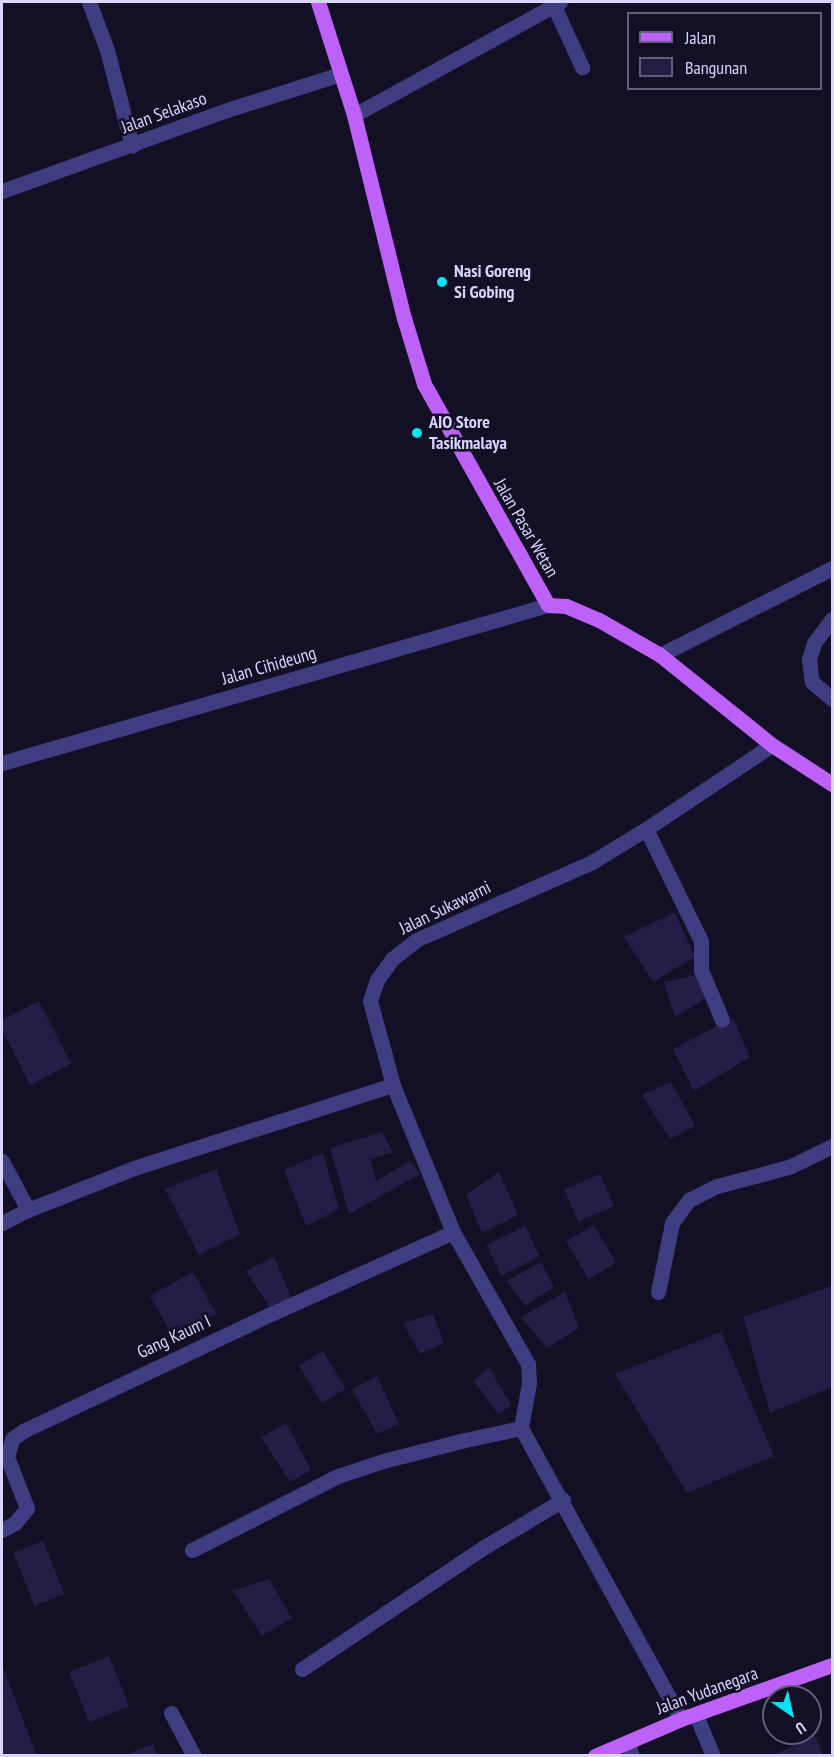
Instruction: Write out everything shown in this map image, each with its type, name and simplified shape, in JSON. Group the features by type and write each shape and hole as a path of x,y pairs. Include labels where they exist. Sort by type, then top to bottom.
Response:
{"main road":[{"name":"Jalan Pasar Wetan","path":"318,2 354,115 404,318 424,384 548,605 566,606 585,614 660,655 772,745 832,784"},
{"name":"Jalan Yudanegara","path":"595,1755 629,1749 688,1717 832,1665"}],"street":[{"path":"89,2 107,50 132,146"},
{"path":"354,115 555,3 582,67"},
{"name":"Jalan Selakaso","path":"2,191 233,108 341,74"},
{"path":"660,655 832,568"},
{"name":"Jalan Cihideung","path":"2,763 548,605"},
{"path":"832,620 814,643 809,658 812,682 832,699"},
{"name":"Jalan Sukawarni","path":"521,1428 529,1383 528,1364 453,1232 393,1085 370,1001 377,980 392,959 416,940 592,861 646,829 772,745"},
{"path":"646,829 701,941 701,970 722,1020"},
{"path":"2,1223 28,1209 134,1168 393,1085"},
{"path":"658,1292 672,1223 689,1200 717,1186 789,1167 832,1146"},
{"path":"2,1161 28,1209"},
{"name":"Gang Kaum I","path":"2,1530 15,1523 27,1508 8,1457 12,1439 22,1431 273,1313 453,1232"},
{"path":"192,1550 338,1476 382,1461 521,1428 688,1717 713,1755"},
{"path":"302,1669 495,1541 563,1500"},
{"path":"171,1713 194,1755"}],"building":[{"path":"675,912 695,957 653,982 624,937"},
{"path":"696,975 708,997 675,1017 664,982"},
{"path":"39,1001 71,1064 30,1085 2,1029 2,1020"},
{"path":"733,1018 750,1057 694,1091 673,1049"},
{"path":"671,1082 695,1126 670,1139 642,1095"},
{"path":"382,1132 393,1152 370,1159 376,1181 410,1161 420,1174 349,1214 330,1148"},
{"path":"323,1153 339,1209 306,1226 284,1170"},
{"path":"216,1169 240,1234 199,1255 165,1189"},
{"path":"499,1172 518,1215 482,1233 466,1195"},
{"path":"600,1174 614,1206 579,1222 564,1190"},
{"path":"594,1225 616,1263 588,1279 566,1241"},
{"path":"525,1226 540,1257 501,1275 486,1245"},
{"path":"274,1257 291,1297 273,1312 246,1271"},
{"path":"541,1262 554,1287 525,1306 507,1281"},
{"path":"193,1272 216,1314 173,1338 150,1296"},
{"path":"832,1286 832,1387 770,1413 743,1317"},
{"path":"565,1292 579,1328 547,1348 521,1317"},
{"path":"433,1314 444,1343 420,1354 403,1323"},
{"path":"721,1332 774,1456 687,1493 615,1374"},
{"path":"323,1351 346,1389 322,1403 299,1365"},
{"path":"489,1367 511,1405 498,1414 474,1381"},
{"path":"377,1376 399,1424 377,1434 352,1389"},
{"path":"286,1423 311,1470 290,1482 261,1437"},
{"path":"43,1541 64,1594 35,1606 13,1553"},
{"path":"269,1579 292,1618 262,1636 233,1591"},
{"path":"109,1656 129,1706 89,1722 69,1672"},
{"path":"2,1665 37,1756 2,1756"},
{"path":"153,1744 158,1756 125,1756 125,1755"},
{"path":"795,1745 819,1745 824,1756 771,1756"}],"place":[{"name":"Nasi Goreng Si Gobing","path":"442,282"},
{"name":"AIO Store Tasikmalaya","path":"417,433"}]}
